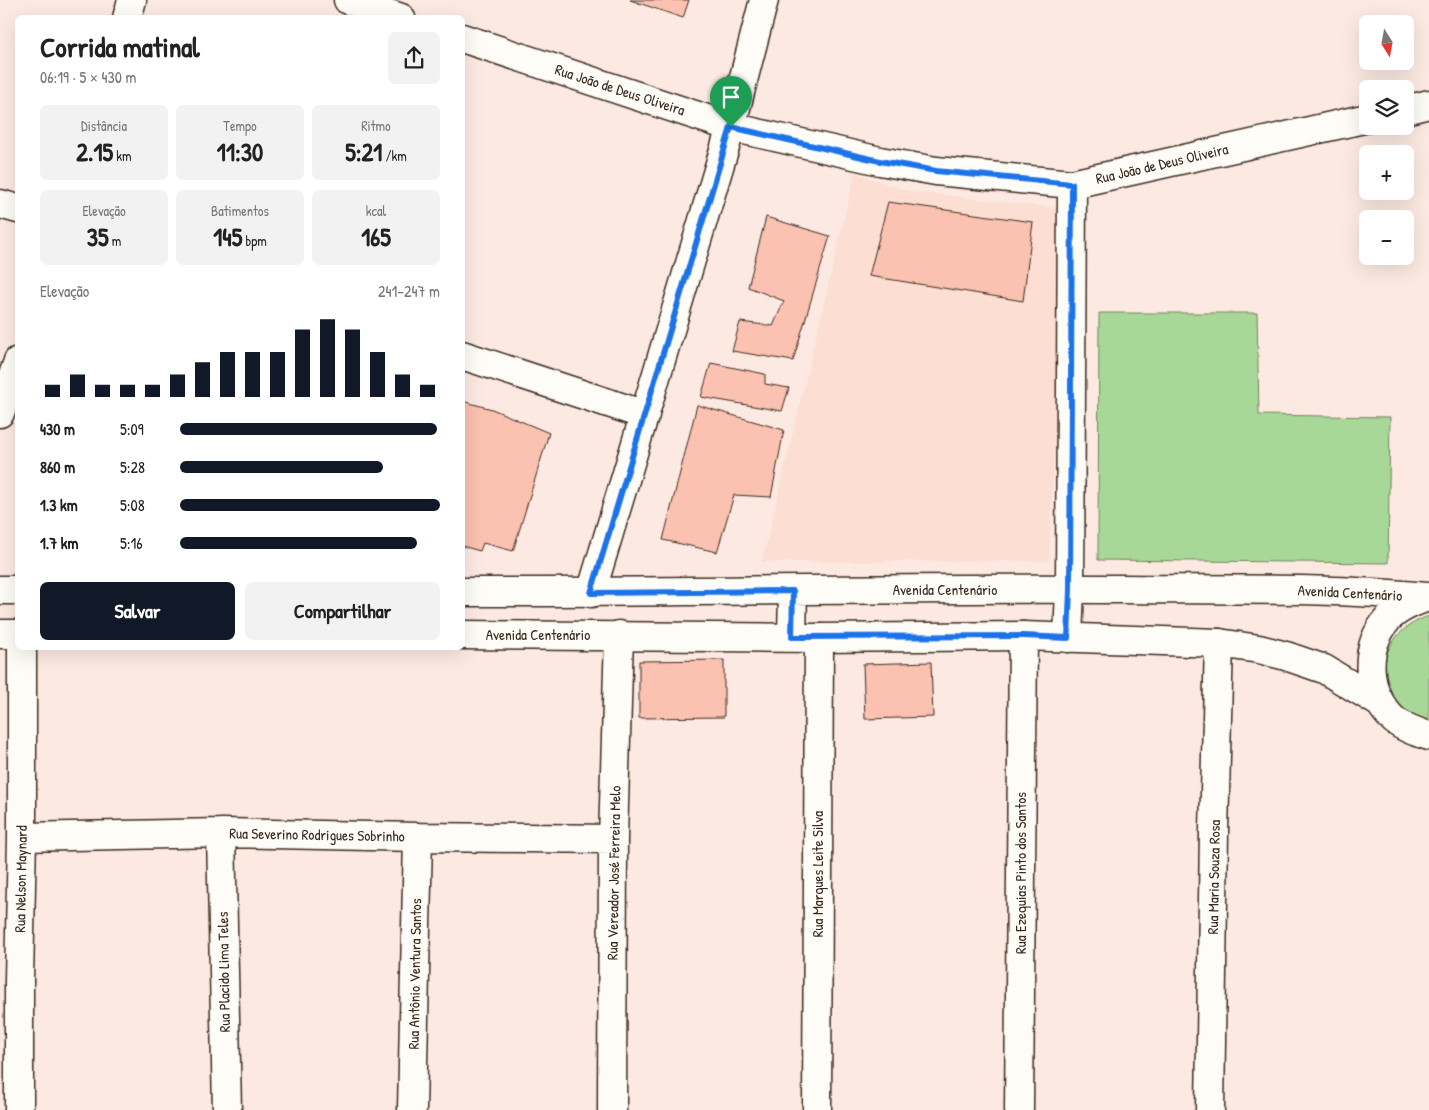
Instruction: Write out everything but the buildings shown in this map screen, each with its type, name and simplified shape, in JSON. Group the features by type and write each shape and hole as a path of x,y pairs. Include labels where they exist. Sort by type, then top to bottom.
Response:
{"street":[{"path":"128,15 132,0"},
{"path":"348,0 392,15"},
{"path":"591,593 731,127 764,0"},
{"name":"Rua João de Deus Oliveira","path":"465,39 731,127 880,161 936,171 1072,184 1359,120"},
{"path":"1414,108 1429,104"},
{"path":"1068,638 1070,589 1072,184"},
{"path":"0,204 15,208"},
{"path":"465,356 645,414"},
{"path":"0,413 15,370"},
{"name":"Avenida Centenário","path":"465,592 591,593 1070,589 1327,590 1381,592 1428,597"},
{"path":"0,590 15,590"},
{"name":"Rua Marques Leite Silva","path":"793,591 805,638 818,1110"},
{"path":"1428,597 1406,605 1388,619 1376,638 1370,660 1371,682 1380,703 1395,720 1411,730 1429,736"},
{"path":"0,634 15,634"},
{"name":"Avenida Centenário","path":"465,635 805,638 1023,636 1219,643 1259,649 1324,669 1380,703"},
{"name":"Rua Vereador José Ferreira Melo","path":"612,1110 613,839 619,635"},
{"name":"Rua Ezequias Pinto dos Santos","path":"1019,1110 1023,636"},
{"name":"Rua Maria Souza Rosa","path":"1210,1110 1219,643"},
{"name":"Rua Nelson Maynard","path":"19,1110 10,979 22,838 22,650"},
{"name":"Rua Severino Rodrigues Sobrinho","path":"22,838 221,833 418,838 613,839"},
{"name":"Rua Placido Lima Teles","path":"221,833 227,1110"},
{"name":"Rua Antônio Ventura Santos","path":"412,1110 418,838"}],"shaded area":[{"path":"855,173 908,191 1065,209 1049,561 762,562"}],"green space":[{"path":"1099,313 1257,313 1259,415 1390,417 1388,563 1098,560"},
{"path":"1429,616 1429,727 1404,714 1393,699 1385,682 1385,663 1391,645 1403,630"}],"route":[{"path":"731,127 880,161 936,171 1072,184 1070,589 1068,638 1023,636 792,637 793,591 591,593 731,127"}]}
